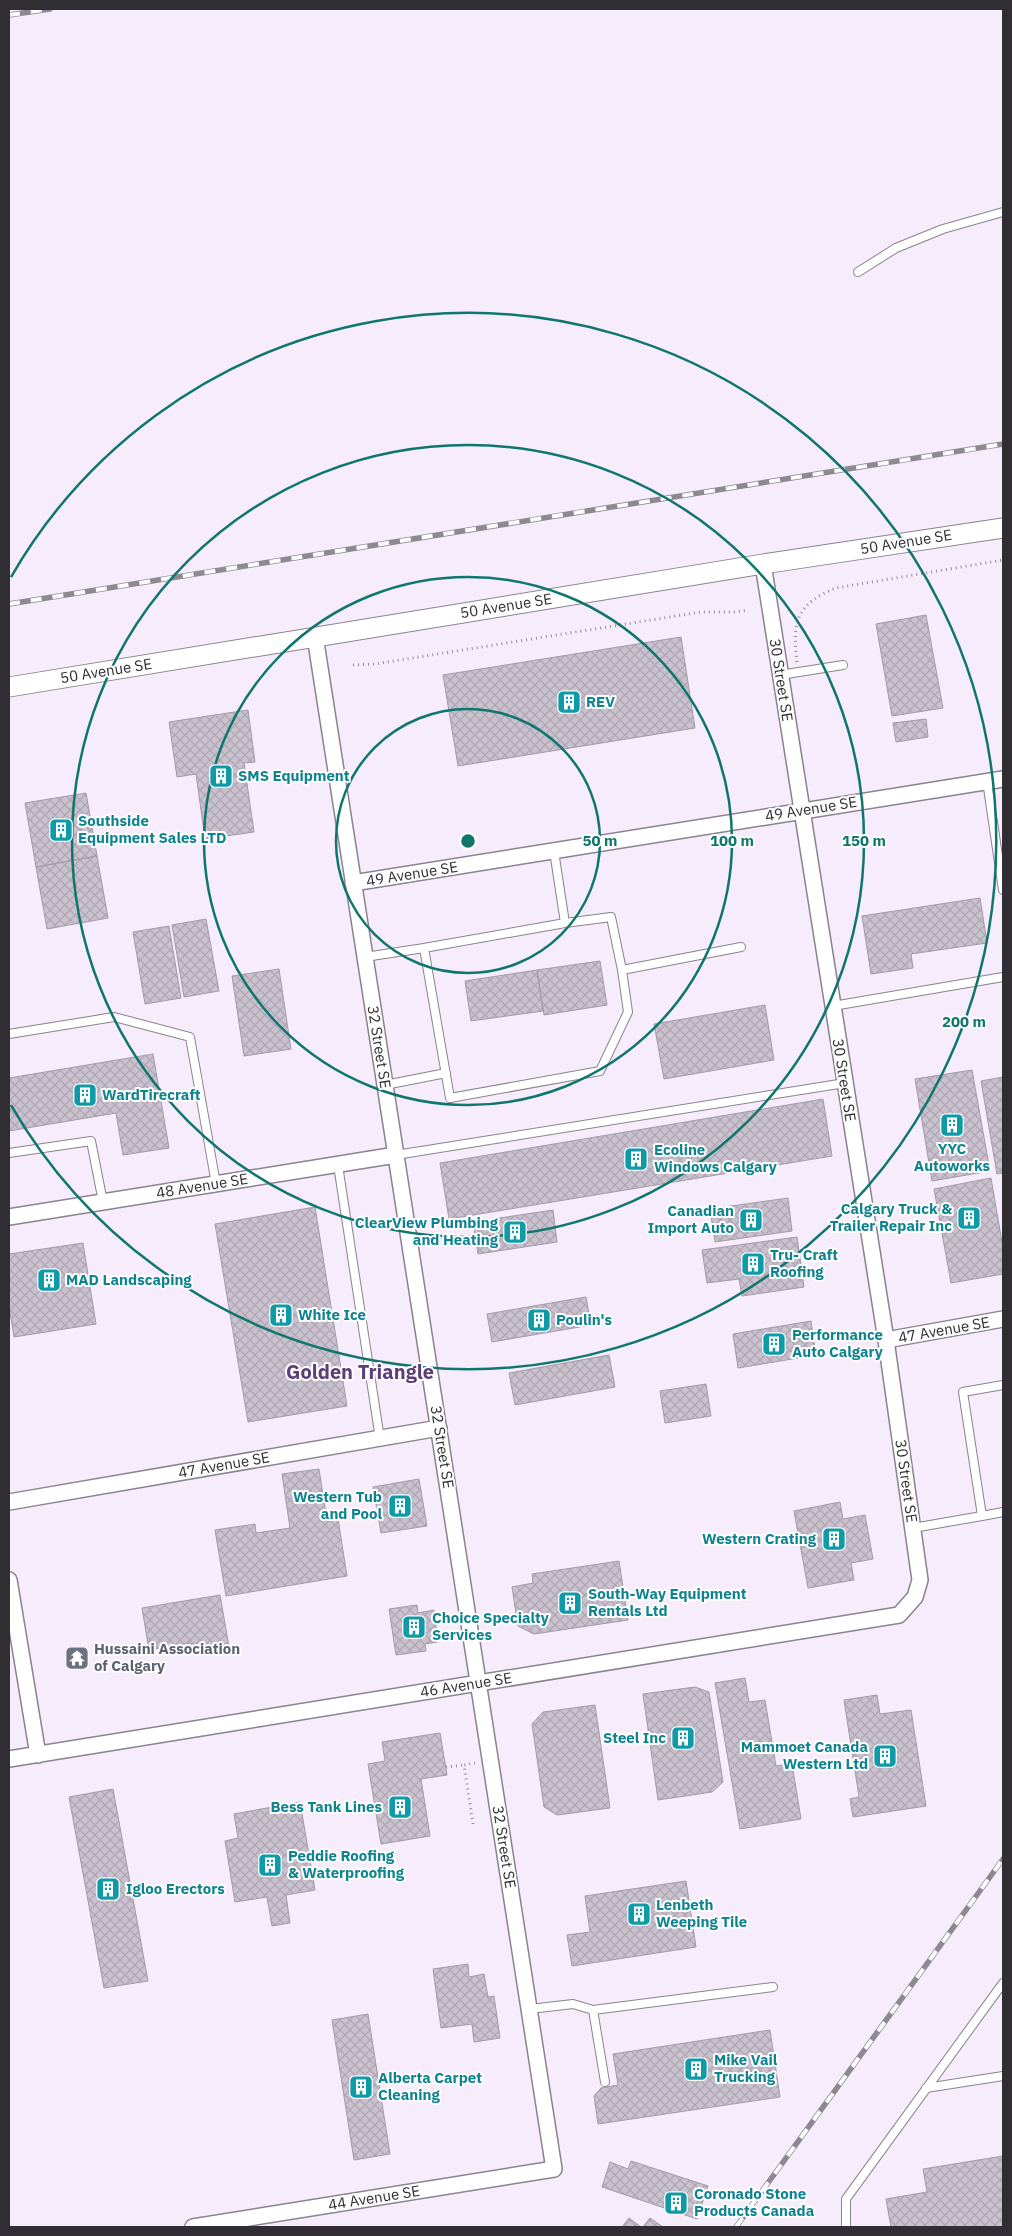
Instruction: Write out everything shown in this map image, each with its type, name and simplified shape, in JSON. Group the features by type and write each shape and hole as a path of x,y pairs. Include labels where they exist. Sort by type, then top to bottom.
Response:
{"street":[{"name":"50 Avenue SE","path":"9,686 763,564 1003,528"},
{"name":"30 Street SE","path":"763,564 886,1340 920,1580 915,1597"},
{"name":"32 Street SE","path":"315,636 554,2169"},
{"name":"49 Avenue SE","path":"353,884 1003,779"},
{"name":"48 Avenue SE","path":"9,1217 396,1155"},
{"name":"47 Avenue SE","path":"886,1340 1003,1319"},
{"name":"47 Avenue SE","path":"9,1502 439,1428"},
{"path":"9,1580 38,1755"},
{"name":"46 Avenue SE","path":"9,1759 899,1615 915,1597"},
{"name":"44 Avenue SE","path":"193,2227 554,2169"}],"lane":[{"path":"858,272 896,248 943,229 1003,212"},
{"path":"780,675 843,665"},
{"path":"987,781 1000,846 1003,890"},
{"path":"554,851 565,923"},
{"path":"365,957 565,923 611,918 622,970 628,1012 600,1072 450,1098 424,948"},
{"path":"622,970 741,948"},
{"path":"832,1006 1003,977"},
{"path":"9,1034 114,1017 190,1037 216,1184"},
{"path":"385,1085 446,1073"},
{"path":"396,1155 845,1083"},
{"path":"9,1153 91,1141 103,1202"},
{"path":"338,1165 380,1439"},
{"path":"982,1516 963,1392 1003,1385"},
{"path":"913,1528 1003,1512"},
{"path":"846,2227 844,2209 846,2199 1003,1982"},
{"path":"530,2010 572,2004 593,2010 773,1987"},
{"path":"593,2010 605,2082"},
{"path":"926,2088 1003,2076"}],"path":[{"path":"798,672 795,644 797,620 808,604 824,593 836,588 1003,560"},
{"path":"353,665 375,664 701,612 748,610"},
{"path":"446,1767 478,1762"},
{"path":"464,1765 473,1824"}],"building":[{"path":"926,615 943,708 892,716 876,624"},
{"name":"REV","path":"681,637 695,728 458,766 443,675"},
{"name":"SMS Equipment","path":"248,710 255,762 244,763 254,832 205,839 196,774 177,777 169,722"},
{"path":"926,719 928,737 896,742 893,723"},
{"name":"Southside Equipment Sales LTD","path":"86,793 97,856 36,867 25,803"},
{"path":"97,856 108,918 47,929 36,867"},
{"path":"980,898 987,943 911,954 913,968 871,974 862,916"},
{"path":"206,919 219,991 184,997 172,925"},
{"path":"169,926 181,998 145,1004 133,932"},
{"path":"600,961 607,1005 544,1015 537,970"},
{"path":"279,969 291,1049 244,1056 232,976"},
{"path":"537,970 543,1011 471,1021 465,981"},
{"path":"765,1005 774,1060 664,1079 654,1024"},
{"name":"WardTirecraft","path":"153,1054 169,1148 123,1155 116,1113 9,1131 9,1078"},
{"name":"YYC Autoworks","path":"972,1070 990,1171 932,1181 915,1079"},
{"path":"1003,1077 1003,1173 997,1174 981,1081"},
{"name":"Ecoline Windows Calgary","path":"823,1099 832,1156 449,1219 440,1163"},
{"name":"Calgary Truck & Trailer Repair Inc","path":"991,1178 1003,1248 1003,1274 951,1283 934,1189"},
{"name":"Canadian Import Auto","path":"788,1198 792,1231 715,1242 710,1209"},
{"name":"White Ice","path":"315,1207 347,1406 248,1422 215,1224"},
{"name":"ClearView Plumbing and Heating","path":"553,1210 557,1242 478,1254 473,1222"},
{"name":"Tru- Craft Roofing","path":"797,1237 804,1287 742,1296 739,1279 707,1283 702,1250"},
{"name":"MAD Landscaping","path":"83,1243 96,1324 14,1337 9,1306 9,1254"},
{"name":"Poulin's","path":"586,1297 591,1325 492,1342 487,1314"},
{"name":"Performance Auto Calgary","path":"811,1321 816,1355 738,1368 733,1334"},
{"path":"609,1355 615,1387 515,1405 509,1373"},
{"path":"706,1384 711,1416 665,1423 660,1391"},
{"path":"319,1469 327,1521 338,1519 347,1576 226,1596 215,1530 255,1524 256,1533 290,1528 282,1474"},
{"name":"Western Tub and Pool","path":"419,1479 427,1526 381,1533 373,1487"},
{"name":"Western Crating","path":"840,1502 843,1519 865,1515 873,1559 851,1563 854,1580 808,1588 794,1511"},
{"name":"South-Way Equipment Rentals Ltd","path":"619,1561 628,1620 534,1634 518,1626 512,1587 533,1583 532,1574"},
{"path":"220,1595 229,1647 192,1653 191,1643 149,1650 142,1608"},
{"name":"Choice Specialty Services","path":"417,1605 418,1613 434,1610 438,1642 425,1644 426,1651 396,1655 389,1609"},
{"path":"745,1678 749,1702 765,1700 776,1766 792,1764 801,1819 740,1829 715,1683"},
{"name":"Steel Inc","path":"695,1687 709,1692 723,1782 712,1792 658,1800 643,1694"},
{"name":"Mammoet Canada Western Ltd","path":"877,1695 880,1714 911,1710 926,1806 853,1817 850,1799 859,1797 844,1700"},
{"path":"595,1705 610,1808 557,1815 544,1807 532,1724 543,1712"},
{"name":"Bess Tank Lines","path":"440,1733 447,1775 421,1779 430,1836 381,1844 368,1764 385,1761 382,1742"},
{"name":"Igloo Erectors","path":"113,1789 148,1981 104,1988 69,1797"},
{"name":"Peddie Roofing & Waterproofing","path":"300,1802 315,1890 286,1895 290,1923 272,1926 267,1897 235,1902 225,1841 238,1838 234,1814"},
{"name":"Lenbeth Weeping Tile","path":"686,1881 696,1947 572,1966 567,1935 590,1932 585,1896"},
{"path":"468,1964 469,1977 484,1974 488,1997 494,1996 500,2038 474,2042 472,2024 441,2028 433,1969"},
{"name":"Alberta Carpet Cleaning","path":"368,2014 390,2154 354,2160 332,2020"},
{"name":"Mike Vail Trucking","path":"770,2030 780,2097 598,2124 594,2096 601,2088 618,2085 613,2054"},
{"path":"1003,2156 1003,2227 891,2227 886,2199 927,2192 923,2169"},
{"name":"Coronado Stone Products Canada","path":"631,2161 708,2186 697,2219 602,2187 610,2162 628,2169"},
{"path":"629,2218 641,2227 622,2227"},
{"path":"650,2218 663,2227 643,2227"}],"railway":[{"path":"9,15 50,9"},
{"path":"9,604 1003,444"},
{"path":"736,2227 1003,1859"}],"place":[{"name":"REV","path":"569,702"},
{"name":"SMS Equipment","path":"221,776"},
{"name":"Southside Equipment Sales LTD","path":"61,830"},
{"name":"WardTirecraft","path":"85,1095"},
{"name":"YYC Autoworks","path":"952,1125"},
{"name":"Ecoline Windows Calgary","path":"636,1159"},
{"name":"Calgary Truck & Trailer Repair Inc","path":"969,1218"},
{"name":"Canadian Import Auto","path":"751,1220"},
{"name":"ClearView Plumbing and Heating","path":"515,1232"},
{"name":"Tru- Craft Roofing","path":"753,1264"},
{"name":"MAD Landscaping","path":"49,1280"},
{"name":"White Ice","path":"281,1315"},
{"name":"Poulin's","path":"539,1320"},
{"name":"Performance Auto Calgary","path":"774,1344"},
{"name":"Western Tub and Pool","path":"400,1506"},
{"name":"Western Crating","path":"834,1539"},
{"name":"South-Way Equipment Rentals Ltd","path":"570,1603"},
{"name":"Choice Specialty Services","path":"414,1627"},
{"name":"Hussaini Association of Calgary","path":"77,1658"},
{"name":"Steel Inc","path":"683,1738"},
{"name":"Mammoet Canada Western Ltd","path":"885,1756"},
{"name":"Bess Tank Lines","path":"400,1807"},
{"name":"Peddie Roofing & Waterproofing","path":"270,1865"},
{"name":"Igloo Erectors","path":"108,1889"},
{"name":"Lenbeth Weeping Tile","path":"639,1914"},
{"name":"Mike Vail Trucking","path":"696,2069"},
{"name":"Alberta Carpet Cleaning","path":"361,2087"},
{"name":"Coronado Stone Products Canada","path":"676,2203"}],"district":[{"name":"Golden Triangle","path":"360,1372"}]}
